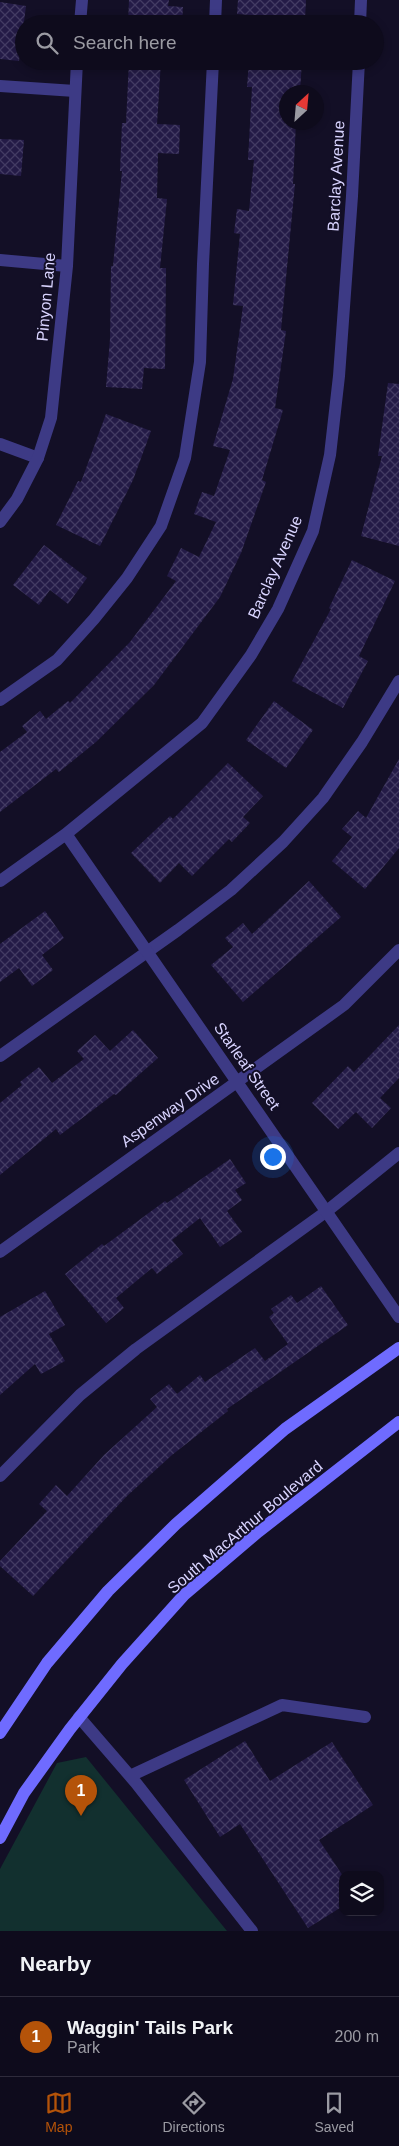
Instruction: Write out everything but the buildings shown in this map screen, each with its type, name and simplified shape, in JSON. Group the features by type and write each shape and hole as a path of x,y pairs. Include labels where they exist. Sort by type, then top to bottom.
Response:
{"main road":[{"path":"0,1733 59,1648 108,1591 176,1524 285,1428 399,1348"},
{"name":"South MacArthur Boulevard","path":"0,1838 24,1793 79,1717 122,1664 184,1595 258,1532 399,1422"}],"street":[{"path":"81,15 82,0"},
{"path":"215,15 216,0"},
{"path":"360,15 361,0"},
{"name":"Pinyon Lane","path":"0,522 17,499 38,458 51,418 66,266 76,70"},
{"path":"0,700 56,660 94,619 127,578 160,526 185,458 200,362 213,70"},
{"name":"Barclay Avenue","path":"0,881 66,834 202,723 251,655 278,609 313,531 330,454 339,376 352,196 359,70"},
{"path":"0,86 74,91"},
{"path":"0,260 66,266"},
{"path":"0,444 38,458"},
{"path":"0,1056 148,952 231,890 283,842 323,798 362,742 399,680"},
{"name":"Starleaf Street","path":"66,834 399,1317"},
{"name":"Aspenway Drive","path":"0,1252 344,1005 399,950"},
{"path":"0,1476 80,1395 136,1349 326,1211 399,1153"},
{"path":"130,1776 282,1705 365,1717"},
{"path":"79,1717 130,1776 252,1931"}],"green space":[{"path":"86,1757 227,1931 0,1931 0,1869 57,1763"}],"place":[{"name":"Waggin' Tails Park","path":"81,1816"}]}
